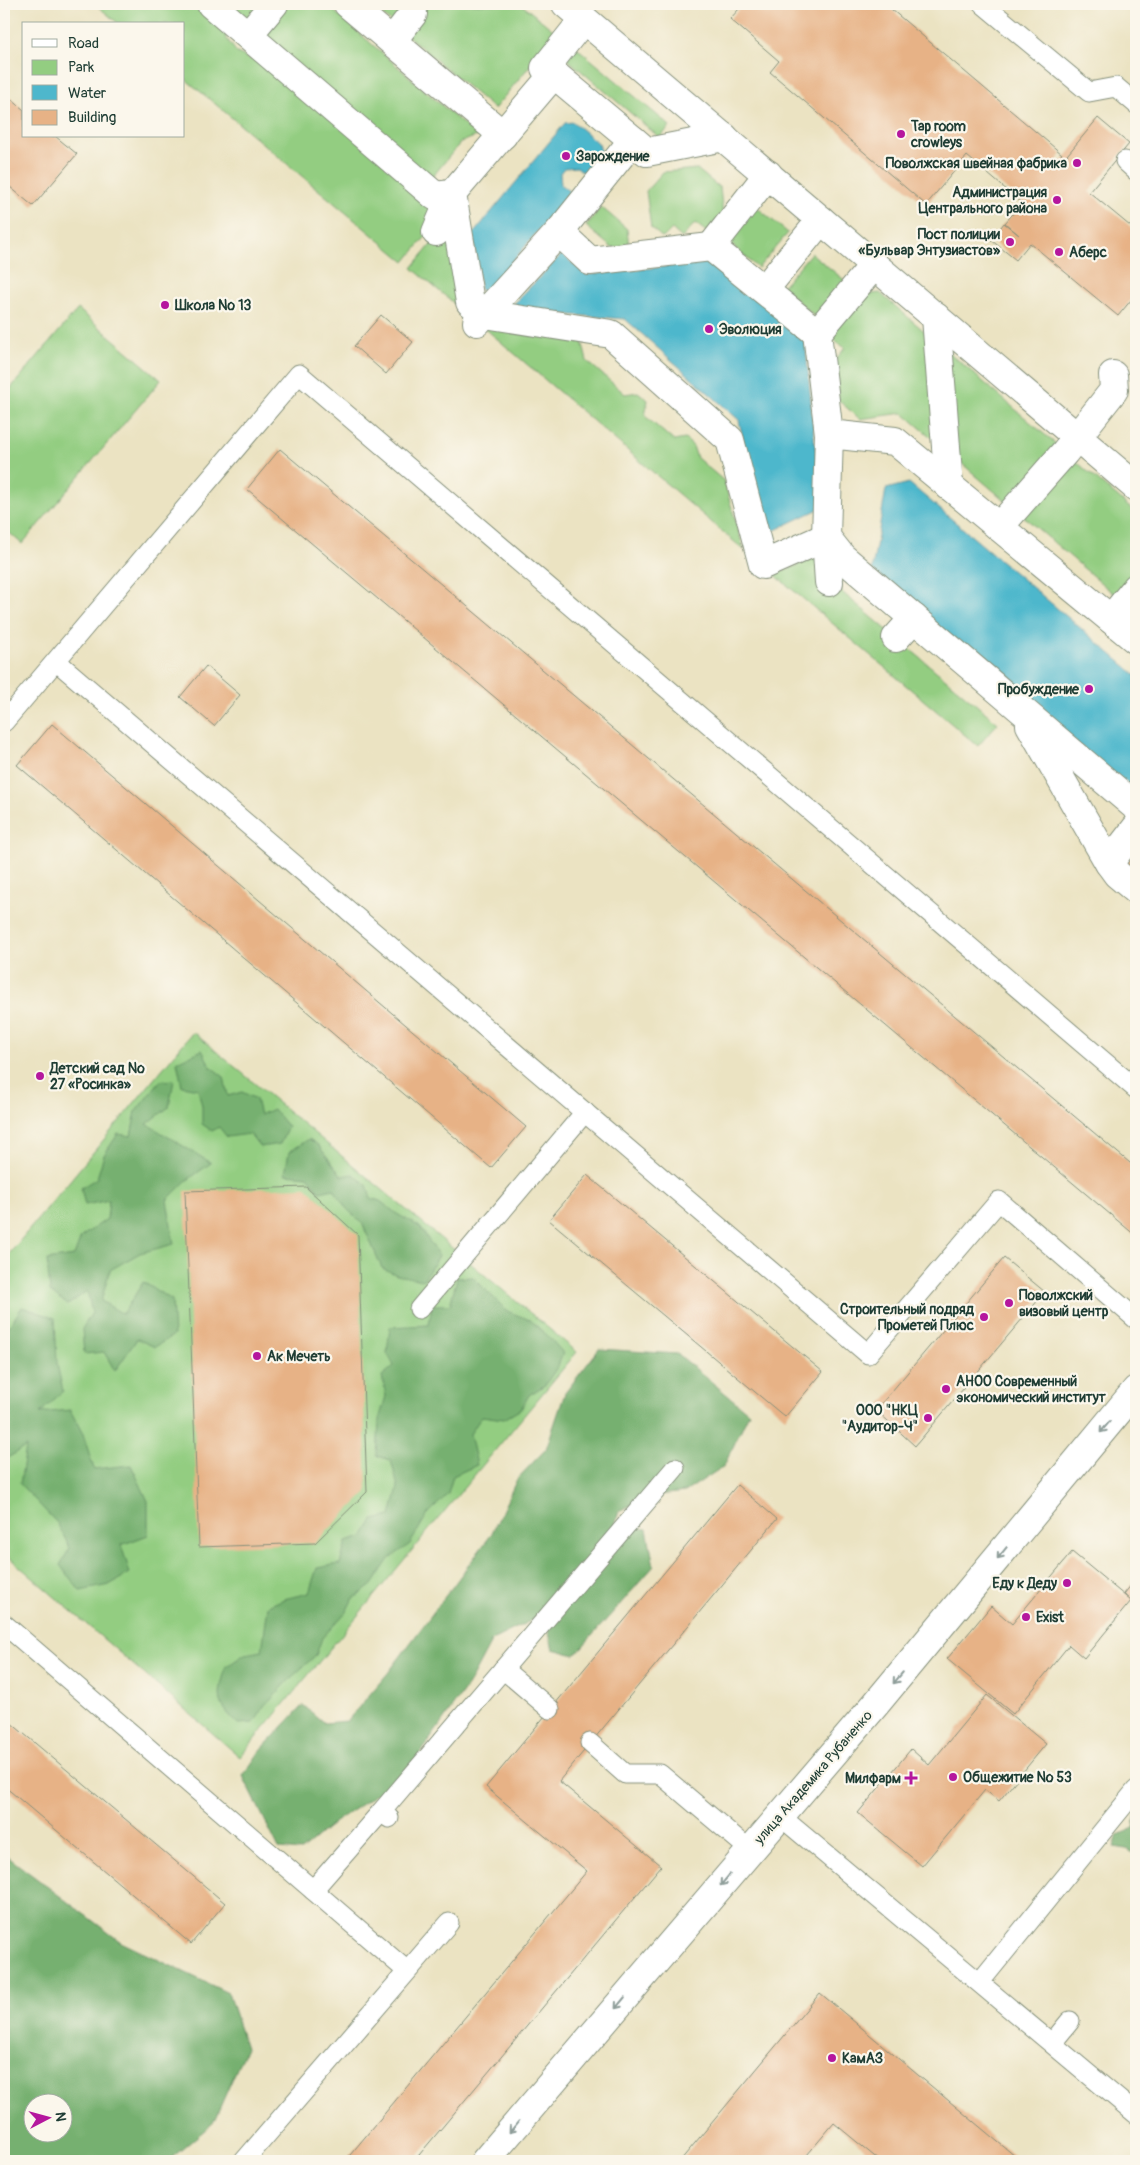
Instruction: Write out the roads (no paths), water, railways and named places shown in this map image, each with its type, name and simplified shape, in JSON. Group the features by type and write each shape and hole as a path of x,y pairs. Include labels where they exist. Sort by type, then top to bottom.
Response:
{"street":[{"path":"211,4 435,196 453,201 478,228"},
{"path":"248,35 274,4"},
{"path":"348,4 503,135"},
{"path":"392,41 413,14 412,4"},
{"path":"724,137 647,152 545,68 575,12 724,137 768,174 1136,486"},
{"path":"436,232 453,201 503,135 554,74"},
{"path":"474,312 520,263 559,232 634,140"},
{"path":"559,232 590,261 711,247 768,174"},
{"path":"453,201 474,312"},
{"path":"764,290 822,220"},
{"path":"711,247 817,333 829,434 826,537 829,582"},
{"path":"817,333 874,265"},
{"path":"474,312 611,334 730,440 763,566 826,537"},
{"path":"936,317 949,486"},
{"path":"999,527 1114,390 1113,375"},
{"path":"829,434 895,441 1136,640"},
{"path":"826,537 905,628 1020,708 1136,807"},
{"path":"1111,619 1136,588"},
{"path":"1020,708 1109,863 1117,874 1136,890"},
{"path":"1109,863 1136,828"},
{"name":"улица Академика Рубаненко","path":"485,2161 882,1697 1136,1390"}],"lane":[{"path":"983,4 1089,92 1116,87 1136,104"},
{"path":"4,722 299,374 1136,1089"},
{"path":"56,661 868,1354 999,1201 1136,1319"},
{"path":"420,1309 585,1112"},
{"path":"313,1890 385,1815 504,1669 675,1468"},
{"path":"4,1624 407,1971"},
{"path":"504,1669 550,1709"},
{"path":"590,1743 626,1774 660,1774 750,1850"},
{"path":"980,1982 1136,1790"},
{"path":"780,1816 1136,2114"},
{"path":"244,2161 449,1923"},
{"path":"1052,2043 1070,2021"}],"water":[{"path":"573,122 599,144 601,154 585,174 577,167 564,168 560,173 561,185 570,192 486,294 480,289 473,234 565,123"},
{"path":"562,254 586,275 719,261 804,329 821,508 773,531 754,493 739,420 625,319 508,310"},
{"path":"909,483 1136,675 1136,793 872,570 886,489"}],"place":[{"name":"Tap room сrowleys","path":"901,134"},
{"name":"Зарождение","path":"566,156"},
{"name":"Поволжская швейная фабрика","path":"1077,163"},
{"name":"Администрация Центрального района","path":"1057,200"},
{"name":"Пост полиции «Бульвар Энтузиастов»","path":"1010,242"},
{"name":"Аберс","path":"1059,252"},
{"name":"Школа № 13","path":"165,305"},
{"name":"Эволюция","path":"709,329"},
{"name":"Пробуждение","path":"1089,689"},
{"name":"Детский сад № 27 «Росинка»","path":"40,1076"},
{"name":"Поволжский визовый центр","path":"1009,1303"},
{"name":"Строительный подряд Прометей Плюс","path":"984,1317"},
{"name":"Ак Мечеть","path":"257,1356"},
{"name":"АНОО Современный экономический институт","path":"946,1389"},
{"name":"ООО \"НКЦ \"Аудитор-Ч\"","path":"928,1418"},
{"name":"Еду к Деду","path":"1067,1583"},
{"name":"Exist","path":"1026,1617"},
{"name":"Общежитие № 53","path":"953,1777"},
{"name":"Милфарм","path":"911,1778"},
{"name":"КамАЗ","path":"832,2058"}]}
